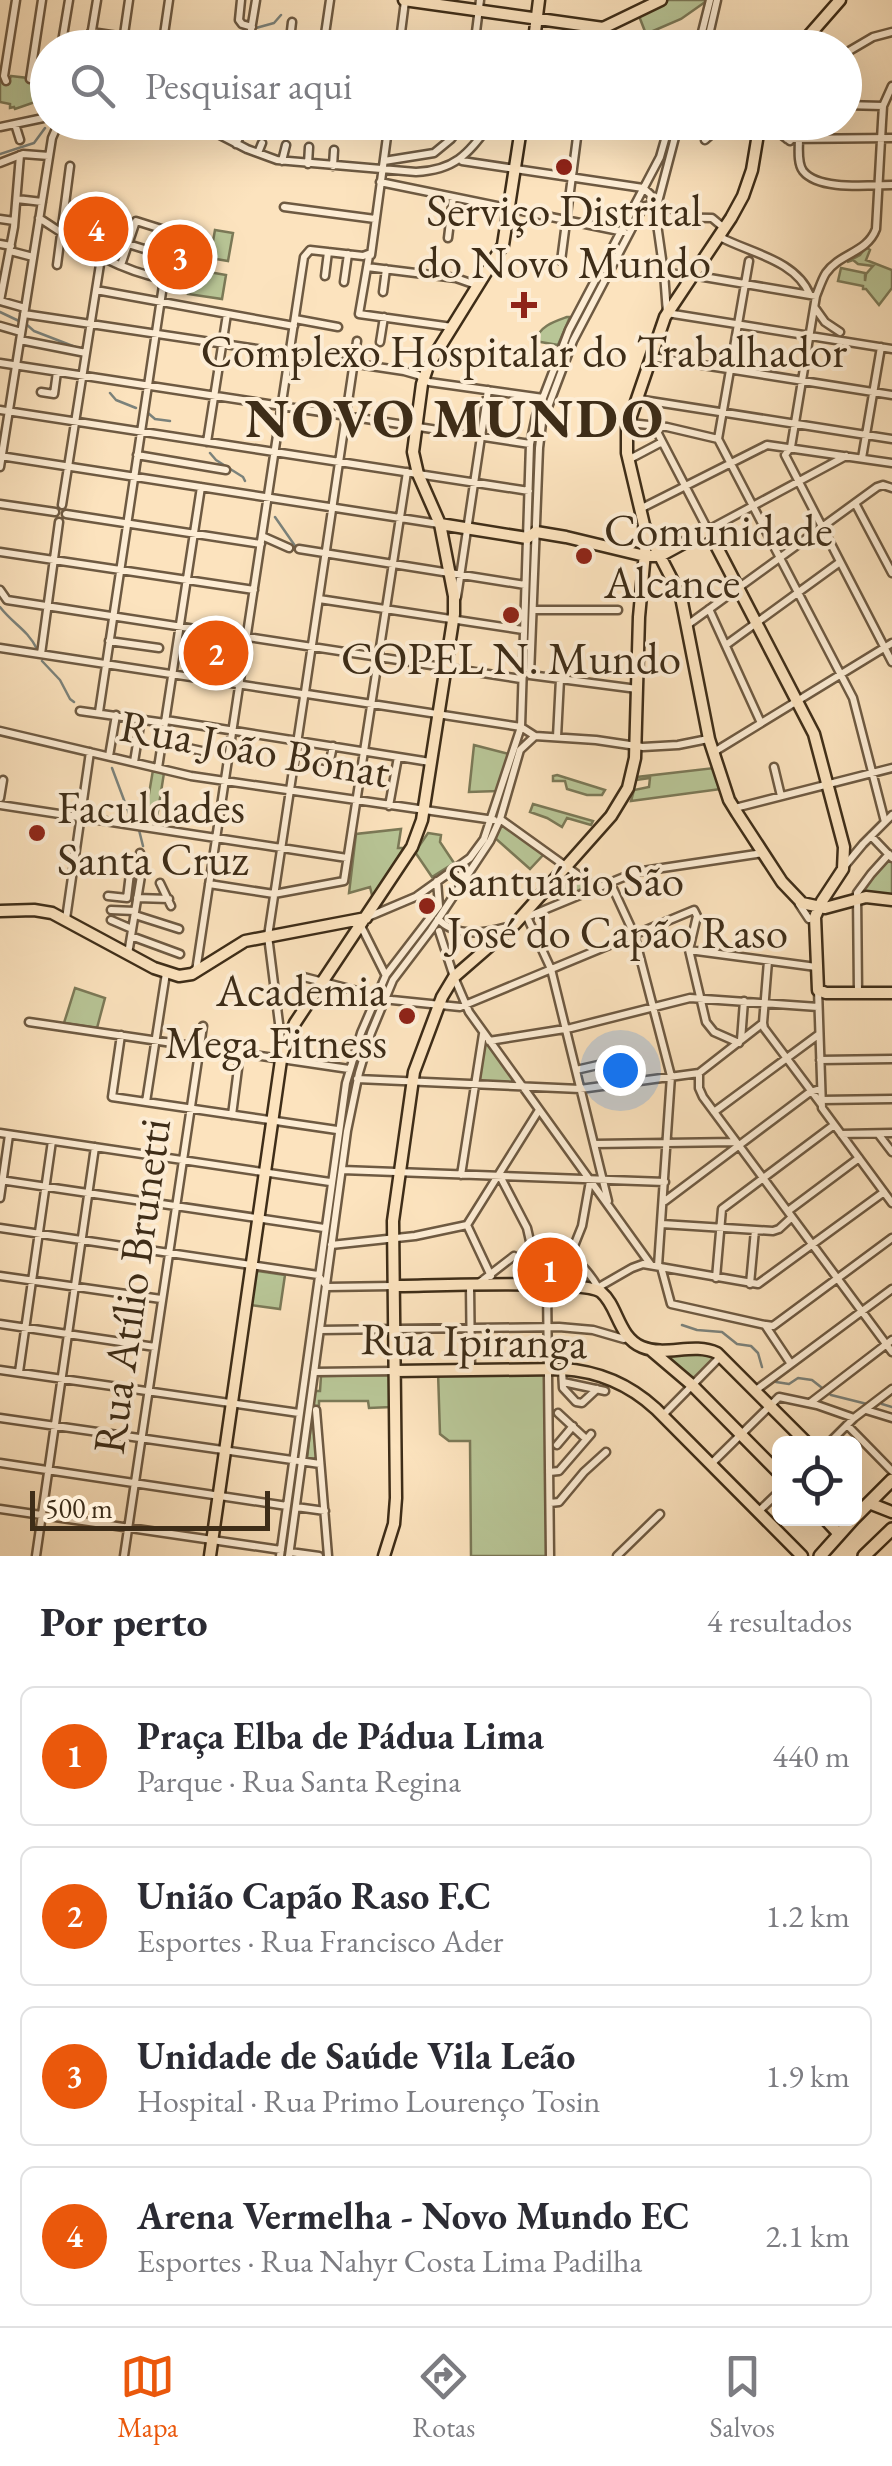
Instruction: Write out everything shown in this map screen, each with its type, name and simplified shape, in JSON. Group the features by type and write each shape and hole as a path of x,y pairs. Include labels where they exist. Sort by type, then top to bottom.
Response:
{"highway":[{"path":"862,1510 892,1480"},
{"path":"820,1556 846,1526"},
{"path":"864,1556 892,1529"}],"main road":[{"path":"405,0 480,5 536,19 603,28 660,0"},
{"path":"535,30 539,0"},
{"path":"814,30 840,0"},
{"path":"210,1556 284,1036 416,841 424,811 454,617 455,574 440,524 412,473 415,426 423,378 430,362 503,245 520,140"},
{"path":"758,140 748,185 667,312 628,423 628,460 644,525 678,589 709,739 734,808 762,854 794,897 806,905 833,907 871,897 892,900"},
{"path":"440,524 566,536 645,556 660,556 708,530 814,734 845,852 843,868 814,919 818,1000 892,993"},
{"path":"384,1556 394,1524 396,1498 392,1240 412,1081 440,1004 454,978 532,910 622,801 632,774 636,745 644,525"},
{"path":"0,911 40,910 166,972 196,972 239,944 268,936 364,922"},
{"path":"393,1286 480,1282 597,1288 625,1337 652,1350 692,1385 772,1466"},
{"path":"652,1350 702,1348 721,1355 800,1436"},
{"name":"Rua Ipiranga","path":"395,1371 548,1368 588,1372 614,1381 662,1416 802,1556"},
{"path":"869,1503 892,1512"},
{"path":"832,1526 839,1534"}],"street":[{"path":"6,81 16,0"},
{"path":"37,30 42,0"},
{"path":"64,30 68,0"},
{"path":"91,30 97,0"},
{"path":"125,30 129,0"},
{"path":"165,30 169,0"},
{"path":"241,0 239,20 252,28 256,0"},
{"path":"326,30 330,0"},
{"path":"401,30 405,0"},
{"path":"702,30 710,0"},
{"path":"710,30 718,0"},
{"path":"477,30 480,5"},
{"path":"291,30 292,22"},
{"path":"599,30 603,28"},
{"path":"862,43 892,32"},
{"path":"813,296 827,271 873,237 878,218 884,106 892,86"},
{"path":"862,105 884,106"},
{"path":"0,127 30,121"},
{"path":"15,124 20,140"},
{"path":"862,139 892,138"},
{"path":"0,467 4,410 16,365 52,140"},
{"path":"229,140 282,161 356,168 434,153 450,140"},
{"path":"236,144 238,140"},
{"path":"386,140 360,314 453,327"},
{"path":"459,161 477,140"},
{"path":"561,261 577,140"},
{"path":"665,140 572,340 542,424 525,585 520,726 490,841 438,919 439,930 465,1005 656,1266 671,1304 773,1326 892,1238"},
{"path":"530,674 533,610 529,491 533,427 576,315 625,232 643,207 658,200 674,140"},
{"path":"792,140 848,140"},
{"path":"258,154 262,143"},
{"path":"799,143 801,166 810,176 833,185 892,185"},
{"path":"282,161 286,144"},
{"path":"308,164 309,148"},
{"path":"333,166 334,150"},
{"path":"0,162 20,155 49,156"},
{"path":"20,155 14,221 0,301 23,323 86,353"},
{"path":"356,168 357,156"},
{"path":"383,165 428,172 459,161 643,188 654,203 667,312 886,348"},
{"path":"57,264 70,166"},
{"path":"380,182 625,232"},
{"path":"448,238 453,197"},
{"path":"17,198 42,202"},
{"path":"284,207 376,219"},
{"path":"656,216 710,218 721,232 800,278 813,296 791,448 784,456 888,645 892,662"},
{"path":"39,218 101,258 138,274 164,278"},
{"path":"0,219 14,221"},
{"path":"99,712 170,232 136,221 122,265"},
{"path":"0,244 33,256"},
{"path":"128,244 167,256"},
{"path":"196,972 307,252 364,256 371,253"},
{"path":"325,276 328,252"},
{"path":"344,282 348,254"},
{"path":"62,505 101,258"},
{"path":"749,261 718,438 841,674 856,708 889,819 843,868"},
{"path":"369,267 456,278 479,286"},
{"path":"383,292 386,270"},
{"path":"664,273 813,296"},
{"path":"96,290 227,314 338,326"},
{"path":"814,307 840,332"},
{"path":"208,442 227,314"},
{"path":"380,342 384,317"},
{"path":"0,326 90,324 408,372 429,382 542,398"},
{"path":"862,458 873,392 892,339"},
{"path":"284,1036 268,936 357,340"},
{"path":"651,357 892,395"},
{"path":"0,363 530,444"},
{"path":"41,392 54,394 58,372"},
{"path":"455,574 467,528 488,390"},
{"path":"637,399 892,438"},
{"path":"4,410 529,491"},
{"path":"628,423 718,438"},
{"path":"654,426 708,530 846,456"},
{"path":"628,460 662,442"},
{"path":"639,510 767,444 892,463"},
{"path":"137,454 226,470"},
{"path":"1,456 440,524"},
{"path":"209,884 274,894 344,881 400,518 412,473"},
{"path":"158,768 201,487"},
{"path":"686,626 876,487 891,487"},
{"path":"855,503 892,573"},
{"path":"0,504 55,512"},
{"path":"66,514 261,540 289,548"},
{"path":"41,654 59,522"},
{"path":"299,550 525,585"},
{"path":"0,552 254,590"},
{"path":"726,645 840,562"},
{"path":"0,590 7,600 521,678 530,674 638,690"},
{"path":"319,599 523,630"},
{"path":"709,609 761,723"},
{"path":"533,610 618,610"},
{"path":"110,641 160,648"},
{"path":"713,753 888,645"},
{"path":"0,648 520,726 535,736 636,745 674,745 709,739"},
{"path":"554,737 560,679"},
{"path":"80,711 432,762"},
{"path":"109,756 116,715"},
{"path":"134,762 140,719"},
{"name":"Rua João Bonat","path":"0,732 224,781 495,820"},
{"path":"417,896 471,857 495,820 518,754 535,736"},
{"path":"162,742 202,751"},
{"path":"311,767 328,770 333,746"},
{"path":"66,920 90,752"},
{"path":"389,806 398,757"},
{"path":"774,767 782,796"},
{"path":"734,808 892,768"},
{"path":"3,780 0,802 347,858"},
{"path":"495,820 596,888"},
{"path":"858,994 858,891 890,856 870,836"},
{"path":"128,954 140,853"},
{"path":"610,1207 551,969 532,910 636,872 762,854"},
{"path":"126,898 131,864"},
{"path":"285,1554 286,1506 297,1461 330,1182 349,1069 386,970 438,909 438,880"},
{"path":"610,882 634,934 671,1076 656,1266"},
{"path":"108,896 170,903 160,883"},
{"path":"386,970 364,922 417,896 436,892"},
{"path":"794,897 809,919"},
{"path":"111,910 135,913 179,929"},
{"path":"300,976 384,999 465,1005 696,911 689,950 706,1022 710,1028 740,1042"},
{"path":"285,1554 296,1507 299,1414 314,1372 350,1108 384,999 393,980 439,930 438,919"},
{"path":"112,920 180,954"},
{"path":"439,930 482,932 516,924"},
{"path":"689,950 816,967"},
{"path":"499,1176 528,1228 532,1250 570,1256 586,1269 597,1288 636,1266 760,1283 812,1244 889,1197 768,1035 763,1024 768,960"},
{"path":"146,1102 166,972"},
{"path":"490,1041 566,1029 686,998 764,1003 818,1000 822,1103"},
{"path":"740,1042 744,1002"},
{"path":"29,1022 282,1056 349,1069"},
{"path":"357,1079 580,1089 700,1072 763,1024"},
{"name":"Rua Atílio Brunetti","path":"124,1556 202,1026"},
{"path":"461,1175 484,1033"},
{"path":"714,1112 819,1034"},
{"path":"121,1035 112,1097 338,1130"},
{"path":"232,1115 240,1053"},
{"path":"820,1060 892,1059"},
{"path":"576,1070 598,1064"},
{"path":"700,1072 700,1091 714,1112 890,1345 810,1403"},
{"path":"664,1201 810,1092 821,1088"},
{"path":"822,1103 892,1099"},
{"path":"331,1245 392,1240 467,1224 540,1110"},
{"path":"716,1278 722,1209 834,1125"},
{"path":"841,1134 892,1133"},
{"path":"0,1198 5,1134 330,1182"},
{"path":"878,1134 892,1152"},
{"path":"19,1373 52,1141"},
{"path":"594,1144 738,1144"},
{"path":"36,1556 95,1147"},
{"path":"662,1224 776,1230 859,1158"},
{"path":"330,1182 342,1170 665,1182"},
{"path":"1,1180 324,1228"},
{"path":"570,1256 582,1226 590,1180"},
{"path":"467,1224 480,1282 471,1328 472,1370"},
{"path":"0,1228 318,1275 326,1286"},
{"path":"750,1284 755,1230"},
{"path":"480,1282 514,1256"},
{"path":"0,1276 161,1299"},
{"path":"547,1285 550,1556"},
{"path":"326,1286 393,1286"},
{"path":"756,1390 892,1289"},
{"path":"0,1324 154,1346"},
{"path":"765,1325 792,1364"},
{"path":"320,1330 548,1327 625,1337"},
{"path":"662,1416 721,1355"},
{"path":"562,1369 562,1382 563,1388 583,1406 601,1390 562,1382"},
{"path":"0,1370 299,1414"},
{"name":"Rua Ipiranga","path":"314,1372 395,1371"},
{"path":"836,1436 892,1390"},
{"path":"711,1464 779,1397 854,1418"},
{"path":"865,1409 892,1418"},
{"path":"316,1410 328,1556"},
{"path":"549,1472 559,1471 589,1436 558,1413"},
{"path":"0,1418 320,1464"},
{"path":"847,1424 892,1471"},
{"path":"557,1445 572,1426"},
{"path":"550,1504 559,1502 606,1452"},
{"path":"0,1463 286,1506"},
{"path":"758,1512 772,1499"},
{"path":"296,1507 324,1511"},
{"path":"0,1510 318,1556"},
{"path":"617,1556 660,1514"}],"green space":[{"path":"667,0 708,0 681,19 655,30 644,30 639,16"},
{"path":"11,76 28,78 30,104 15,109 0,102 0,80 8,84"},
{"path":"85,203 125,228 107,256 67,231"},
{"path":"215,230 233,233 228,261 210,258"},
{"path":"866,247 870,250 866,260 892,270 892,288 879,305 863,286 838,281 841,268 865,273 865,281 873,266 847,262"},
{"path":"192,269 226,275 222,299 188,294"},
{"path":"567,317 558,345 535,341 544,328"},
{"path":"194,633 242,640 237,674 189,667"},
{"path":"474,745 509,754 498,791 469,792"},
{"path":"714,768 721,789 631,801 634,790 649,787 650,778 636,780 637,777"},
{"path":"153,770 164,773 156,824 144,823"},
{"path":"557,775 605,790 602,795 587,795 567,789 565,781 553,781"},
{"path":"533,804 593,821 591,825 567,818 562,827 530,812"},
{"path":"501,823 545,853 530,869 495,838"},
{"path":"401,829 398,848 404,848 373,899 370,887 349,893 356,834"},
{"path":"428,833 441,835 440,842 454,863 432,877 415,852"},
{"path":"889,857 892,895 859,893"},
{"path":"567,871 588,886 565,897 554,890 539,905"},
{"path":"75,988 105,998 97,1028 64,1023"},
{"path":"485,1041 517,1083 479,1082"},
{"path":"530,1252 575,1264 592,1285 518,1283 516,1257"},
{"path":"254,1273 285,1275 280,1309 250,1305"},
{"path":"691,1350 717,1356 692,1382 663,1356"},
{"path":"546,1371 548,1556 471,1556 470,1441 449,1441 440,1434 438,1372"},
{"path":"390,1375 391,1407 369,1408 368,1401 319,1401 315,1408 318,1459 307,1458 315,1391 320,1391 321,1376"}],"waterway":[{"path":"256,28 274,23 281,15"},
{"path":"0,154 36,140"},
{"path":"0,312 19,321"},
{"path":"26,324 34,331 78,348"},
{"path":"110,393 116,400 136,408"},
{"path":"148,413 155,419 170,421"},
{"path":"210,453 245,481"},
{"path":"275,517 300,553"},
{"path":"0,607 37,649"},
{"path":"42,661 74,702"},
{"path":"112,768 130,816"},
{"path":"139,830 143,846"},
{"path":"682,1325 722,1332 737,1344 751,1346 762,1367"},
{"path":"776,1382 812,1380 831,1395 867,1404"},
{"path":"882,1404 892,1407"}],"place":[{"name":"Serviço Distrital do Novo Mundo","path":"564,167"},
{"name":"Arena Vermelha - Novo Mundo EC","path":"96,229"},
{"name":"Unidade de Saúde Vila Leão","path":"180,257"},
{"name":"Complexo Hospitalar do Trabalhador","path":"524,305"},
{"name":"Comunidade Alcance","path":"584,556"},
{"name":"COPEL N. Mundo","path":"511,615"},
{"name":"União Capão Raso F.C","path":"216,653"},
{"name":"Faculdades Santa Cruz","path":"37,833"},
{"name":"Santuário São José do Capão Raso","path":"427,906"},
{"name":"Academia Mega Fitness","path":"407,1016"},
{"name":"Praça Elba de Pádua Lima","path":"550,1270"}],"district":[{"name":"NOVO MUNDO","path":"455,417"}]}
